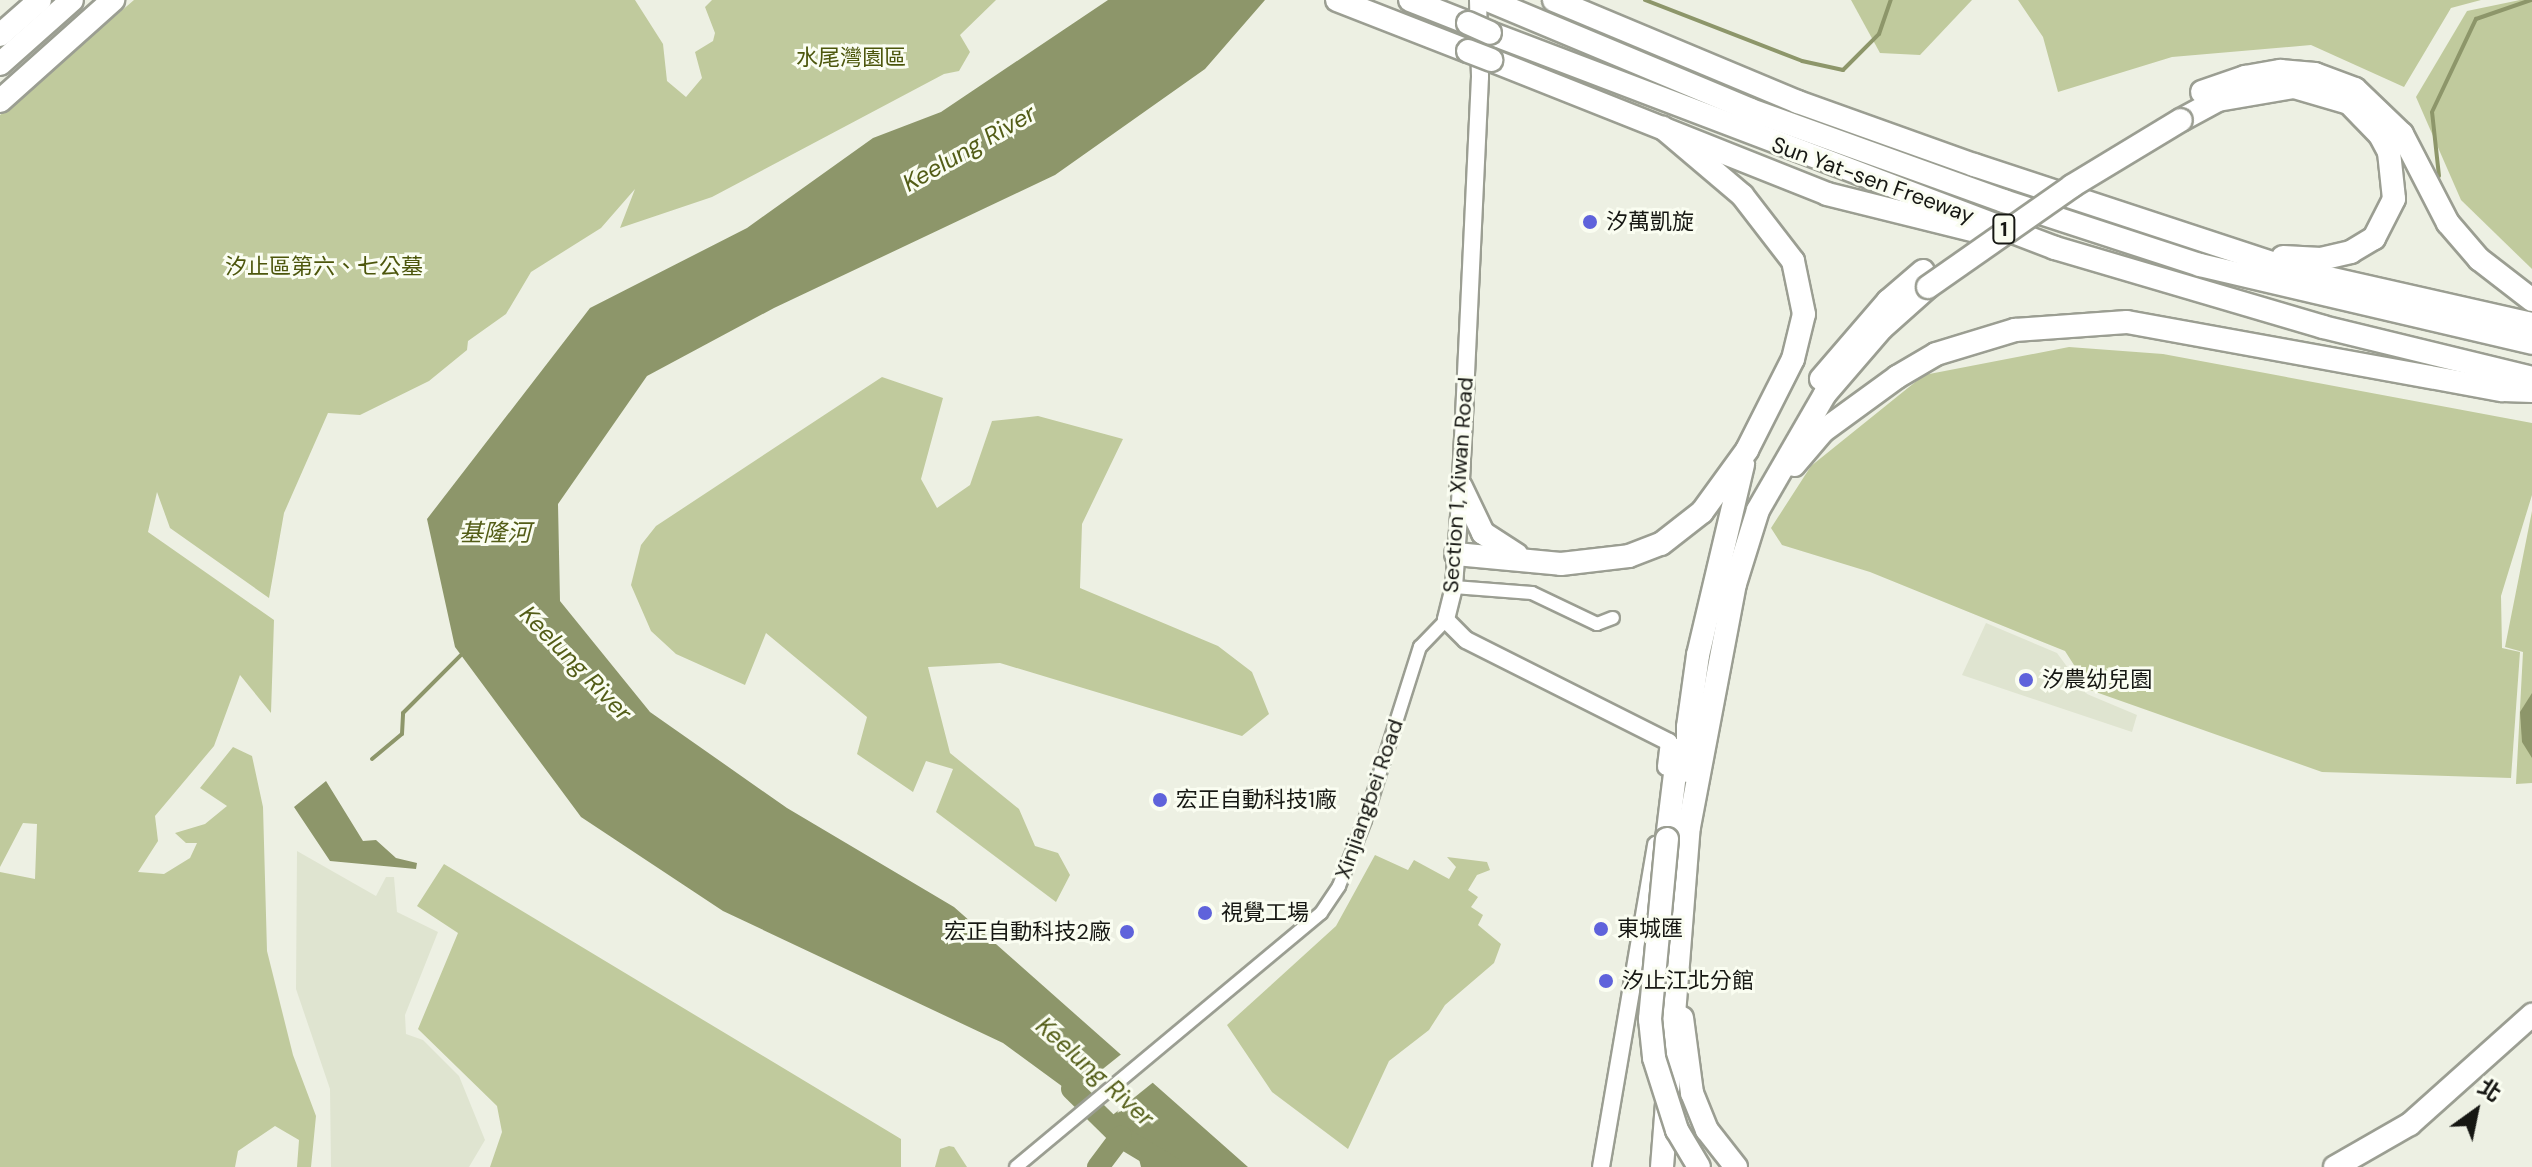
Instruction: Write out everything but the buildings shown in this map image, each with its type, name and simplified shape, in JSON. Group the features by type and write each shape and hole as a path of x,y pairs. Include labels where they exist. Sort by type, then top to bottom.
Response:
{"highway":[{"path":"0,35 40,0"},
{"path":"0,64 72,0"},
{"path":"0,101 113,0"},
{"path":"1337,0 1827,194 1898,215 2055,248"},
{"name":"Sun Yat-sen Freeway","path":"1410,0 2055,248 2323,327 2532,378"},
{"name":"Sun Yat-sen Freeway","path":"1488,0 1751,110 2050,216 2230,273 2532,343"},
{"path":"1554,0 1813,107 2223,247 2394,296 2532,324"},
{"path":"1689,827 1683,812 1688,727 1708,603 1738,540 1825,394 1925,279 2226,83 2265,73 2315,74 2355,89 2402,134 2448,223 2479,259 2532,300"},
{"path":"2176,115 2218,100 2294,87 2349,103 2389,152 2394,199 2374,238 2351,252 2291,259 2223,247"},
{"path":"1456,554 1537,561 1597,561 1661,544 1702,512 1747,450 1793,359 1804,314 1801,287 1773,230 1742,195 1663,128"},
{"path":"1738,540 1823,431 1864,398 1936,354 2015,330 2127,322 2532,391"},
{"path":"1662,1167 1689,827 1738,540 1747,450"},
{"path":"1461,487 1474,519 1495,545 1537,561"},
{"path":"1688,727 1679,746 1650,1019 1654,1058 1677,1130 1699,1167"},
{"path":"1677,960 1686,1068 1707,1130 1736,1167"},
{"path":"2335,1167 2410,1124 2532,1015"},
{"path":"2366,1167 2430,1124 2532,1033"}],"street":[{"name":"Section 1, Xiwan Road","path":"1478,0 1480,77 1461,487 1454,587 1446,620 1466,640 1669,742 1653,868 1601,1167"},
{"path":"1454,587 1532,593 1597,624 1613,618"},
{"name":"Xinjiangbei Road","path":"1016,1167 1309,924 1339,886 1420,647 1446,620"}],"shaded area":[{"name":"汐農幼兒園","path":"1986,623 2057,653 2087,694 2137,715 2132,732 1962,675"},
{"path":"297,851 376,896 386,877 394,877 397,912 438,932 405,1015 406,1034 423,1040 459,1076 485,1140 469,1167 331,1167 330,1089 296,989"}],"green space":[{"path":"134,0 635,0 663,44 667,81 686,97 702,78 695,52 713,41 715,33 705,7 712,0 996,0 960,35 970,52 959,71 944,74 712,197 620,228 635,189 601,228 531,272 506,314 468,341 467,350 429,381 360,415 328,413 284,513 269,598 170,528 157,492 148,532 274,620 271,713 240,675 214,746 155,816 158,841 138,872 164,874 190,858 197,843 186,843 175,833 205,824 227,806 200,788 233,747 252,756 263,807 267,951 293,1055 316,1116 311,1167 297,1167 299,1140 275,1126 238,1151 235,1167 0,1167 0,872 35,879 37,824 23,823 0,867 0,115"},
{"path":"1851,0 1972,0 1920,55 1880,53"},
{"path":"2018,0 2481,0 2451,8 2404,87 2311,45 2172,57 2058,92 2043,37"},
{"path":"2532,0 2532,269 2461,200 2416,97 2467,11"},
{"path":"2069,347 2163,354 2532,423 2532,495 2501,596 2502,648 2520,652 2511,778 2322,772 2090,690 2065,651 1870,572 1782,545 1771,528 1811,466 1924,375"},
{"path":"882,377 943,398 921,479 937,508 970,485 992,421 1038,416 1123,439 1082,524 1080,588 1218,646 1252,672 1269,714 1242,736 1000,663 928,667 950,753 1019,809 1035,846 1058,853 1070,875 1056,902 936,812 953,769 926,761 913,792 857,754 867,717 766,633 745,685 676,654 651,631 631,585 641,545 656,526"},
{"path":"2532,511 2532,783 2516,784 2523,652 2505,647"},
{"path":"1375,855 1408,870 1414,860 1449,879 1456,867 1447,857 1487,862 1490,870 1477,875 1468,890 1478,897 1471,907 1483,915 1478,925 1501,944 1494,963 1445,1005 1429,1030 1389,1061 1348,1149 1272,1092 1227,1025 1336,926"},
{"path":"444,864 901,1139 901,1167 490,1167 502,1132 497,1106 418,1029 458,933 417,906"},
{"path":"954,1147 967,1167 935,1167 940,1149"}],"water":[{"name":"基隆河","path":"1108,0 1265,0 1205,69 1055,175 774,308 647,376 558,504 560,601 650,712 787,808 954,907 1248,1167 1141,1167 1134,1139 1003,1043 723,911 581,817 455,647 427,519 590,308 747,228 873,138 941,112"},
{"path":"2532,693 2532,758 2522,742 2520,712"},
{"path":"326,781 363,841 376,840 396,858 417,863 416,869 330,861 294,807"}],"pier":[{"path":"1124,1052 1156,1080 1104,1122 1069,1096"}],"waterway":[{"path":"1645,0 1802,61 1843,70 1879,34 1891,0"},
{"path":"2439,176 2432,112 2476,19 2531,0"},
{"path":"372,759 402,734 403,713 463,653"},
{"name":"Keelung River","path":"1072,1089 1121,1137 1171,1167"},
{"path":"1098,1167 1121,1137"}],"place":[{"name":"汐萬凱旋","path":"1590,222"},
{"name":"汐農幼兒園","path":"2026,680"},
{"name":"宏正自動科技1廠","path":"1160,800"},
{"name":"視覺工場","path":"1205,913"},
{"name":"東城匯","path":"1601,929"},
{"name":"宏正自動科技2廠","path":"1127,932"},
{"name":"汐止江北分館","path":"1606,981"}],"park label":[{"name":"水尾灣園區","path":"851,58"},
{"name":"汐止區第六、七公墓","path":"324,267"}]}
